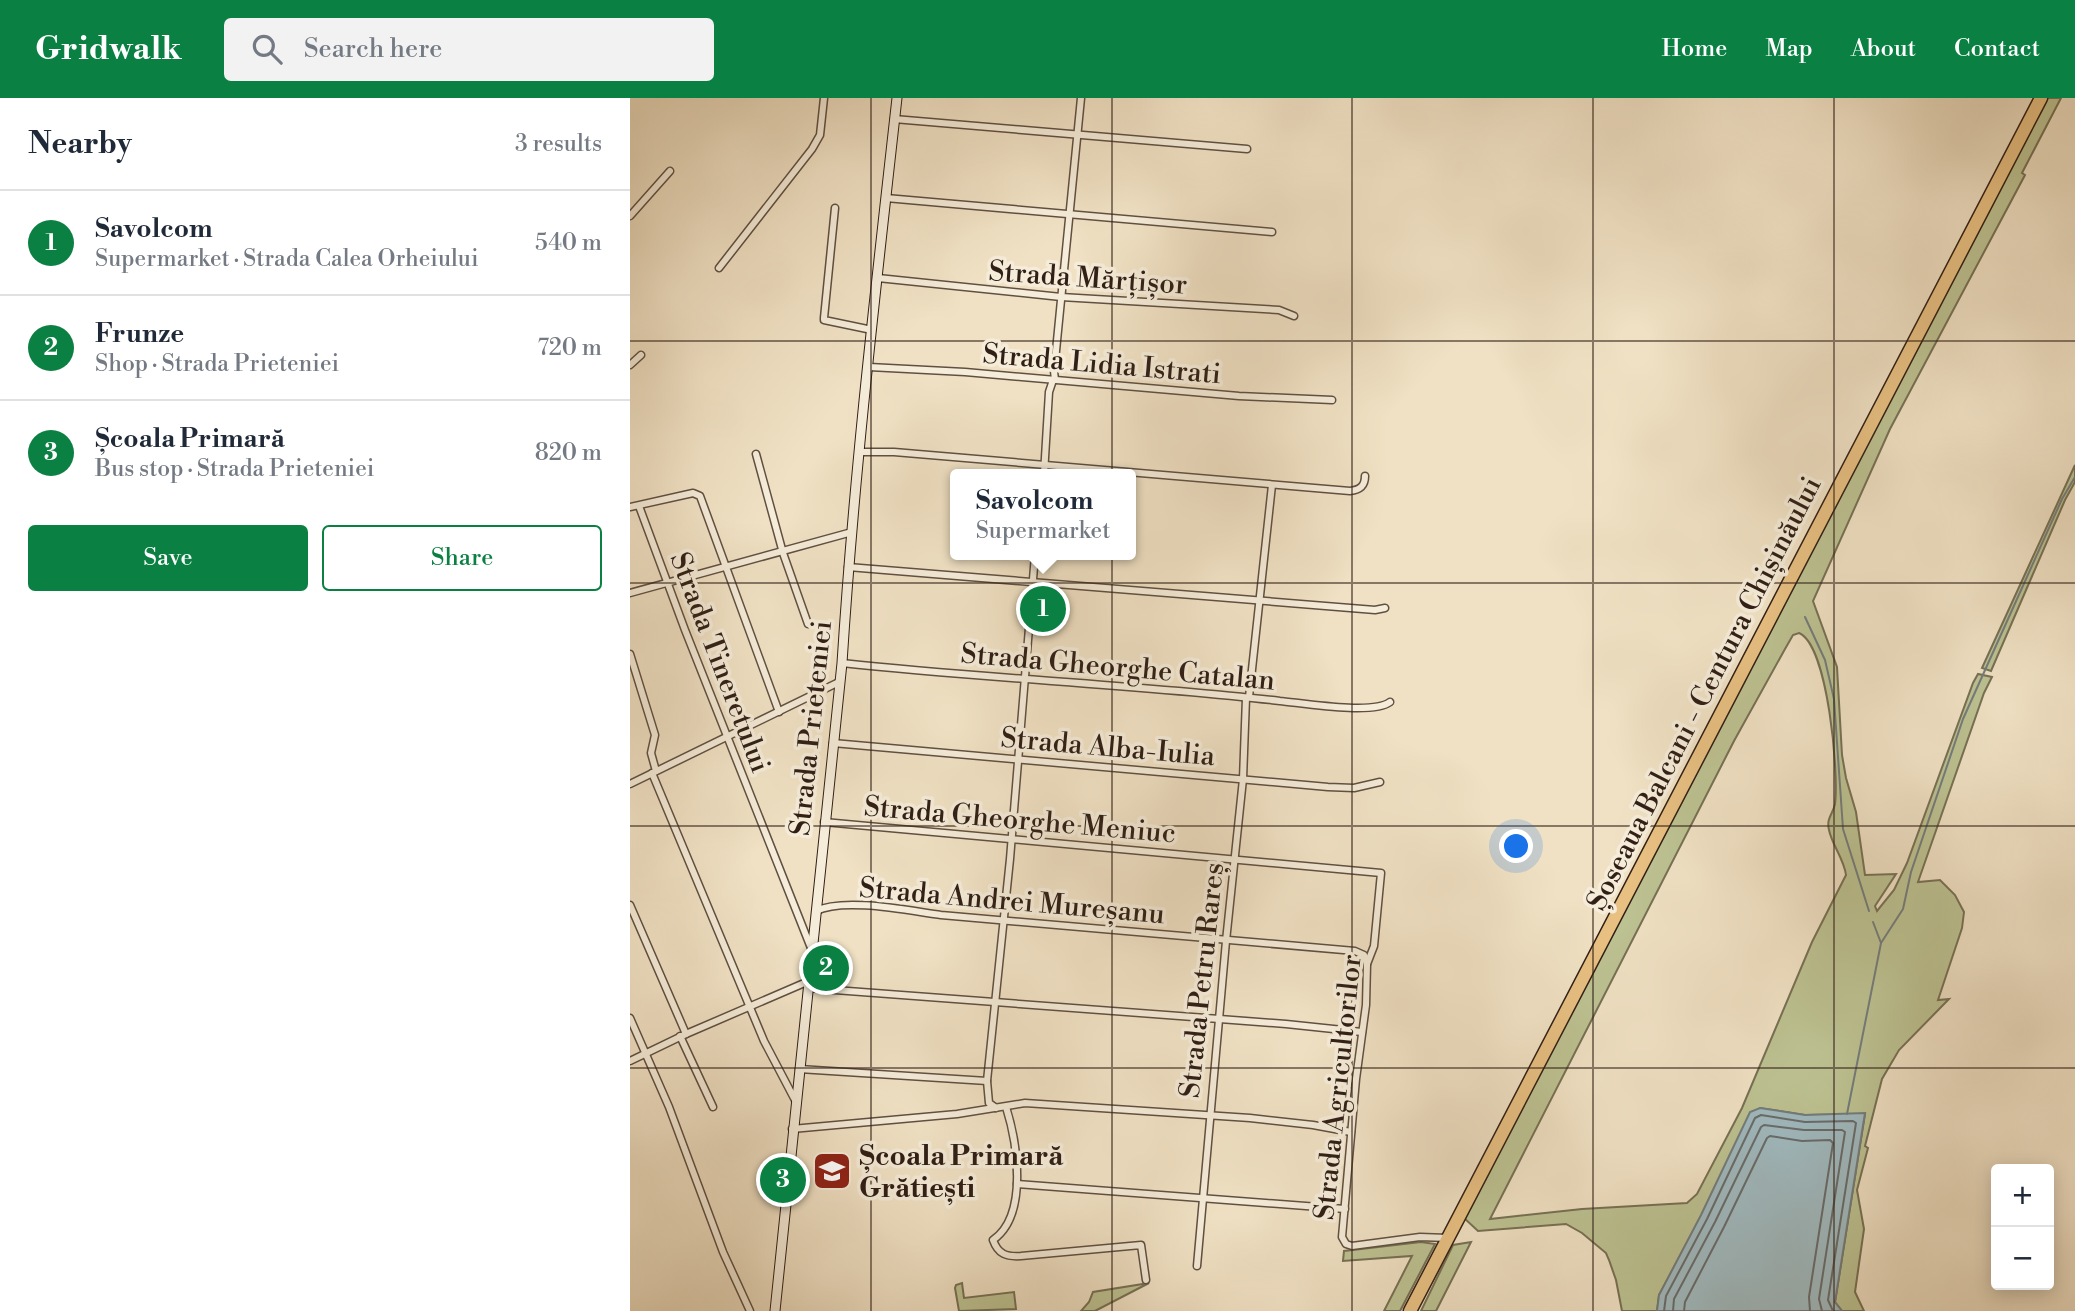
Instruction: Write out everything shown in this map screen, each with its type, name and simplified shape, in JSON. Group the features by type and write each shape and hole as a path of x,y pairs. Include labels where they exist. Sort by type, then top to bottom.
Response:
{"highway":[{"name":"Șoseaua Balcani - Centura Chișinăului","path":"1410,1311 2041,98"}],"street":[{"path":"719,268 812,149 820,135 824,98"},
{"name":"Strada Prieteniei","path":"775,1311 842,663 859,453 897,98"},
{"path":"1045,469 1049,392 1054,380 1081,98"},
{"path":"894,119 1247,149"},
{"path":"630,216 670,171"},
{"path":"886,198 1272,232"},
{"path":"835,208 824,320 873,331"},
{"name":"Strada Mărțișor","path":"877,278 1061,297 1279,310 1294,316"},
{"path":"630,365 641,355"},
{"name":"Strada Lidia Istrati","path":"869,367 1239,396 1332,400"},
{"path":"859,453 894,452 1081,469"},
{"path":"756,454 783,553 808,624"},
{"path":"1136,474 1355,490 1364,485 1365,476"},
{"name":"Strada Petru Rareș","path":"1197,1266 1209,1116 1243,779 1248,697 1272,485"},
{"path":"630,507 698,494 779,712"},
{"name":"Strada Tineretului","path":"639,506 812,949"},
{"path":"630,593 852,533"},
{"path":"996,1108 989,1103 987,1081 1034,560"},
{"path":"848,567 1375,610 1385,608"},
{"path":"630,654 655,735 651,753 654,772 750,1007 778,1070 795,1100"},
{"name":"Strada Gheorghe Catalan","path":"842,663 1248,697 1343,708 1381,706 1390,702"},
{"path":"630,784 839,682"},
{"name":"Strada Alba-Iulia","path":"833,743 1354,788 1380,782"},
{"name":"Strada Gheorghe Meniuc","path":"824,822 1381,873"},
{"name":"Strada Agricultorilor","path":"1381,873 1374,946 1367,964 1366,1004 1342,1237 1346,1244 1352,1246 1420,1237 1448,1238"},
{"path":"630,905 713,1107"},
{"name":"Strada Andrei Mureșanu","path":"815,911 841,905 1360,952 1367,964"},
{"path":"630,1061 683,1035 808,985 995,1003 1362,1032"},
{"path":"630,1018 669,1107 730,1270 750,1311"},
{"path":"799,1069 987,1081"},
{"path":"792,1129 923,1118 1025,1103 1268,1119 1351,1132"},
{"path":"1006,1107 1013,1133 1017,1184 1006,1225 993,1240 996,1249 1009,1256 1141,1245 1146,1280"},
{"path":"1017,1184 1345,1209"}],"green space":[{"path":"2044,98 2061,98 2022,173 2025,175 1890,429 1813,601 1837,667 1842,755 1856,812 1865,875 1896,874 1875,906 1877,911 1894,890 1907,863 1973,683 1978,674 1992,677 1918,882 1940,880 1955,895 1964,912 1962,928 1938,1000 1949,999 1899,1050 1882,1079 1857,1190 1864,1229 1855,1292 1864,1311 1842,1311 1835,1302 1865,1114 1805,1115 1760,1108 1659,1295 1657,1311 1622,1311 1616,1280 1606,1253 1582,1233 1566,1224 1478,1231 1463,1217","holes":["1799,633 1809,643 1824,684 1833,740 1836,789 1835,804 1828,826 1846,875 1812,942 1742,1108 1697,1194 1687,1203 1582,1209 1490,1219 1734,741 1793,635"]},
{"path":"2075,465 2075,482 1991,671 1982,668"},
{"path":"1421,1242 1435,1244 1400,1311 1384,1311 1412,1256 1343,1261 1344,1251"},
{"path":"1471,1242 1436,1311 1421,1311 1453,1245"},
{"path":"962,1283 964,1298 1014,1292 1016,1309 959,1311 955,1288"},
{"path":"1149,1283 1095,1311 1081,1311 1093,1292"}],"water":[{"path":"1760,1108 1805,1115 1865,1113 1835,1302 1842,1311 1657,1311 1659,1295 1750,1112"}],"waterway":[{"path":"1847,1114 1881,943 1903,909 1911,872 1963,719 2062,499 2075,477"},
{"path":"1805,617 1825,660 1834,699 1843,829 1869,911"},
{"path":"1873,922 1881,943"}],"place":[{"name":"Savolcom","path":"1043,609"},
{"name":"Frunze","path":"826,968"},
{"name":"Școala Primară Grătiești","path":"832,1171"},
{"name":"Școala Primară","path":"783,1180"}]}
